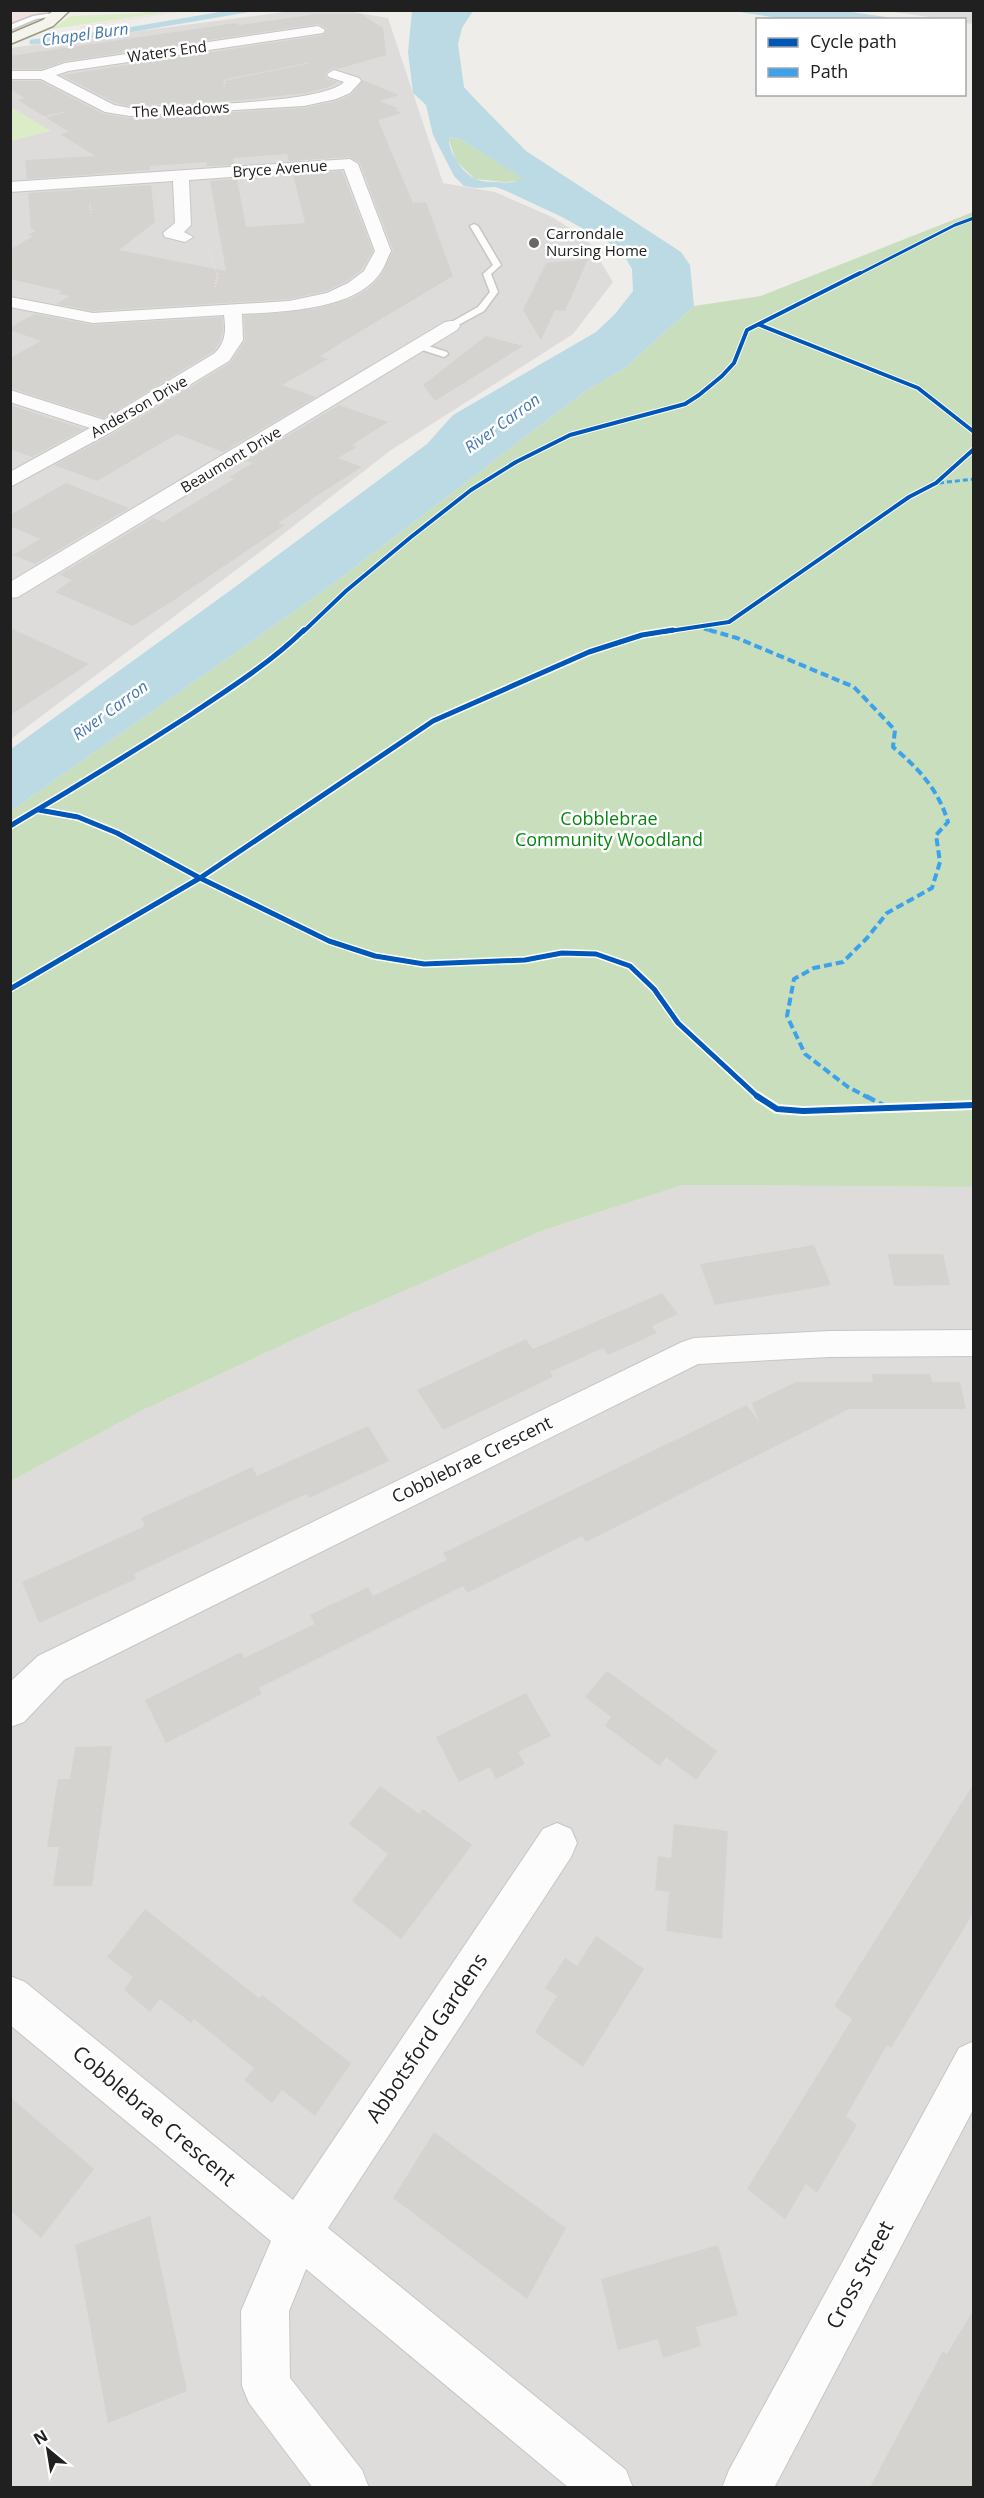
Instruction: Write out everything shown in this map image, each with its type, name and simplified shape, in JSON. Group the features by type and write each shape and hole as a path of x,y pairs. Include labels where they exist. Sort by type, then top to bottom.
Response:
{"street":[{"path":"12,35 38,29 62,12"},
{"name":"Waters End","path":"44,75 65,67 318,30"},
{"path":"290,34 304,47"},
{"path":"334,74 354,81 371,81"},
{"name":"The Meadows","path":"10,75 44,75 120,112 230,108 319,100 345,90 354,81"},
{"name":"Bryce Avenue","path":"10,186 350,164 383,251 371,274 354,286 332,297 289,306 93,318 10,302"},
{"path":"181,175 183,225 171,234 185,237"},
{"name":"Anderson Drive","path":"10,481 106,427 222,357 231,348 236,335 232,310"},
{"name":"Beaumont Drive","path":"10,592 451,326"},
{"path":"10,396 106,427"},
{"name":"Cobblebrae Crescent","path":"10,1708 51,1668 694,1351 829,1344 974,1343"},
{"name":"Abbotsford Gardens","path":"345,2487 266,2386 265,2311 297,2234 557,1843"},
{"name":"Cobblebrae Crescent","path":"10,1997 608,2487"},
{"name":"Cross Street","path":"747,2487 974,2063"}],"lane":[{"path":"12,35 35,17 62,12"},
{"path":"451,326 478,314 494,292 487,274 497,265 474,225"},
{"path":"419,346 444,354"}],"path":[{"path":"38,29 50,31 187,10"},
{"path":"230,108 224,85 225,80 309,63"},
{"path":"10,126 34,120"},
{"path":"185,237 187,244 210,251 218,271 211,312"}],"shaded area":[{"path":"10,11 53,11 11,32"},
{"path":"293,11 348,11 388,18 443,183 495,192 552,217 587,239 613,282 573,334 391,450 264,549 11,739 10,48"},
{"path":"886,11 973,11 973,24 966,23 966,18 937,18"},
{"path":"501,228 522,262 497,265 476,230"},
{"path":"517,284 533,286 514,322 497,320"},
{"path":"683,1185 973,1187 973,2487 11,2488 11,1481 141,1411 319,1328 544,1230"}],"green space":[{"path":"176,11 52,29 71,16"},
{"path":"11,107 51,131 11,141"},
{"path":"448,137 460,139 523,178 519,181 505,182 475,179 456,161"},
{"name":"Cobblebrae Community Woodland","path":"973,212 973,1187 683,1185 544,1230 319,1328 141,1411 11,1481 11,811 333,584 583,393 625,368 694,306 761,296"}],"water":[{"name":"River Carron","path":"412,11 473,11 462,28 458,44 464,87 526,151 681,252 690,265 694,306 625,368 583,393 333,584 11,811 11,749 427,444 453,415 596,332 615,314 633,291 632,269 620,249 562,217 504,190 495,187 464,186 454,176 433,135 426,105 413,93 408,52","holes":["449,137 460,139 522,178 514,182 505,182 481,181 471,176 461,167 449,143"]},
{"path":"733,11 845,11 892,18 778,18"}],"building":[{"path":"317,14 361,14 383,28 386,55 338,69 333,68 325,75 328,79 338,82 329,87 306,93 243,100 130,106 115,103 62,75 323,35 327,29 318,24 65,61 42,69 10,69 10,56 236,23 239,25"},
{"path":"363,80 399,95 380,101 399,109 395,110 402,113 378,120 413,203 426,202 453,276 320,356 328,359 282,385 316,397 223,452 177,434 97,481 54,465 114,433 230,363 245,341 244,316 315,309 352,298 368,289 380,277 393,250 360,163 350,157 289,161 287,154 233,158 234,165 207,166 206,162 150,166 150,170 27,179 25,160 95,156 60,134 69,132 18,100 25,98 10,89 10,81 40,81 104,114 130,118 304,108 351,95"},
{"path":"342,171 373,251 362,269 347,281 326,291 289,299 93,311 56,304 70,296 58,294 62,291 10,279 10,250 33,236 28,235 36,230 31,229 28,193 151,185 155,222 119,250 226,271 210,181 237,179 246,227 305,223 293,175"},
{"path":"588,259 565,311 555,310 541,340 523,310 546,263"},
{"path":"35,314 93,325 222,317 223,331 214,351 104,418 10,388 10,358 41,341 10,330 10,327"},
{"path":"486,336 523,346 435,401 423,385"},
{"path":"10,405 84,429 32,457 10,449"},
{"path":"339,405 388,422 352,445 357,447 338,458 362,467 310,500 312,500 278,523 285,525 174,600 133,626 55,592 72,580 59,575 153,518 163,522 234,479 229,477 253,463 246,461"},
{"path":"66,483 129,508 35,564 13,555 40,539 10,526 10,515"},
{"path":"10,628 89,664 10,715"},
{"path":"814,1245 831,1285 715,1305 700,1264"},
{"path":"888,1254 943,1254 950,1285 894,1286"},
{"path":"662,1293 678,1314 652,1326 657,1333 608,1355 603,1348 550,1372 553,1377 443,1430 417,1390 526,1339 533,1349"},
{"path":"872,1374 930,1374 932,1382 960,1382 966,1409 849,1409 586,1542 582,1536 467,1593 463,1586 259,1688 262,1694 166,1743 145,1700 241,1652 244,1658 315,1624 310,1615 368,1587 373,1596 447,1560 443,1553 747,1405 759,1422 752,1403 796,1382 873,1382"},
{"path":"368,1426 389,1461 309,1498 306,1494 219,1534 134,1574 136,1579 39,1623 22,1582 145,1526 141,1518 252,1467 257,1476"},
{"path":"607,1671 717,1751 696,1780 666,1757 660,1766 605,1726 611,1717 585,1697"},
{"path":"526,1693 551,1736 518,1752 525,1764 496,1779 490,1767 459,1782 436,1737"},
{"path":"112,1746 92,1886 53,1886 59,1847 47,1847 58,1779 70,1779 75,1747"},
{"path":"974,1783 974,1912 891,2048 887,2045 846,2116 857,2125 817,2193 806,2184 785,2219 747,2189 852,2019 834,2006"},
{"path":"380,1786 419,1814 423,1809 472,1845 401,1939 352,1901 388,1854 349,1824"},
{"path":"674,1824 728,1831 722,1939 666,1931 669,1892 655,1890 658,1856 671,1858"},
{"path":"145,1909 259,1998 262,1995 351,2063 315,2116 282,2090 272,2103 244,2080 254,2068 194,2019 191,2023 160,1999 150,2012 124,1990 133,1977 107,1957"},
{"path":"596,1936 644,1969 583,2067 535,2032 557,1996 545,1988 565,1958 577,1966"},
{"path":"10,2097 94,2169 41,2238 10,2210"},
{"path":"434,2132 566,2228 527,2299 393,2198"},
{"path":"150,2216 187,2391 108,2423 75,2245"},
{"path":"718,2245 738,2315 696,2327 701,2346 663,2358 658,2339 618,2350 601,2279"},
{"path":"974,2309 974,2487 870,2487 943,2351 947,2354"}],"waterway":[{"name":"Chapel Burn","path":"32,42 117,32 246,10"}],"marked path":[{"path":"939,483 974,479"},
{"path":"704,629 737,638 854,687 895,730 893,747 928,780 940,798 948,822 936,835 940,862 932,888 887,913 867,938 843,962 814,968 794,979 787,1016 805,1054 848,1087 885,1106"}],"cycle path":[{"path":"10,826 107,769 229,689 290,644 346,591 471,490 516,462 570,435 685,404 707,389 729,369 738,356 747,330 955,225 974,218"},
{"path":"760,325 918,388 974,432"},
{"path":"10,989 200,878 433,721 589,652 642,635 729,622 909,497 936,483 974,449"},
{"path":"39,810 78,817 117,833 200,878 329,941 375,956 424,964 525,960 562,953 596,954 630,966 654,989 678,1023 759,1098 777,1109 803,1111 974,1105"}],"place":[{"name":"Carrondale Nursing Home","path":"534,243"}]}
